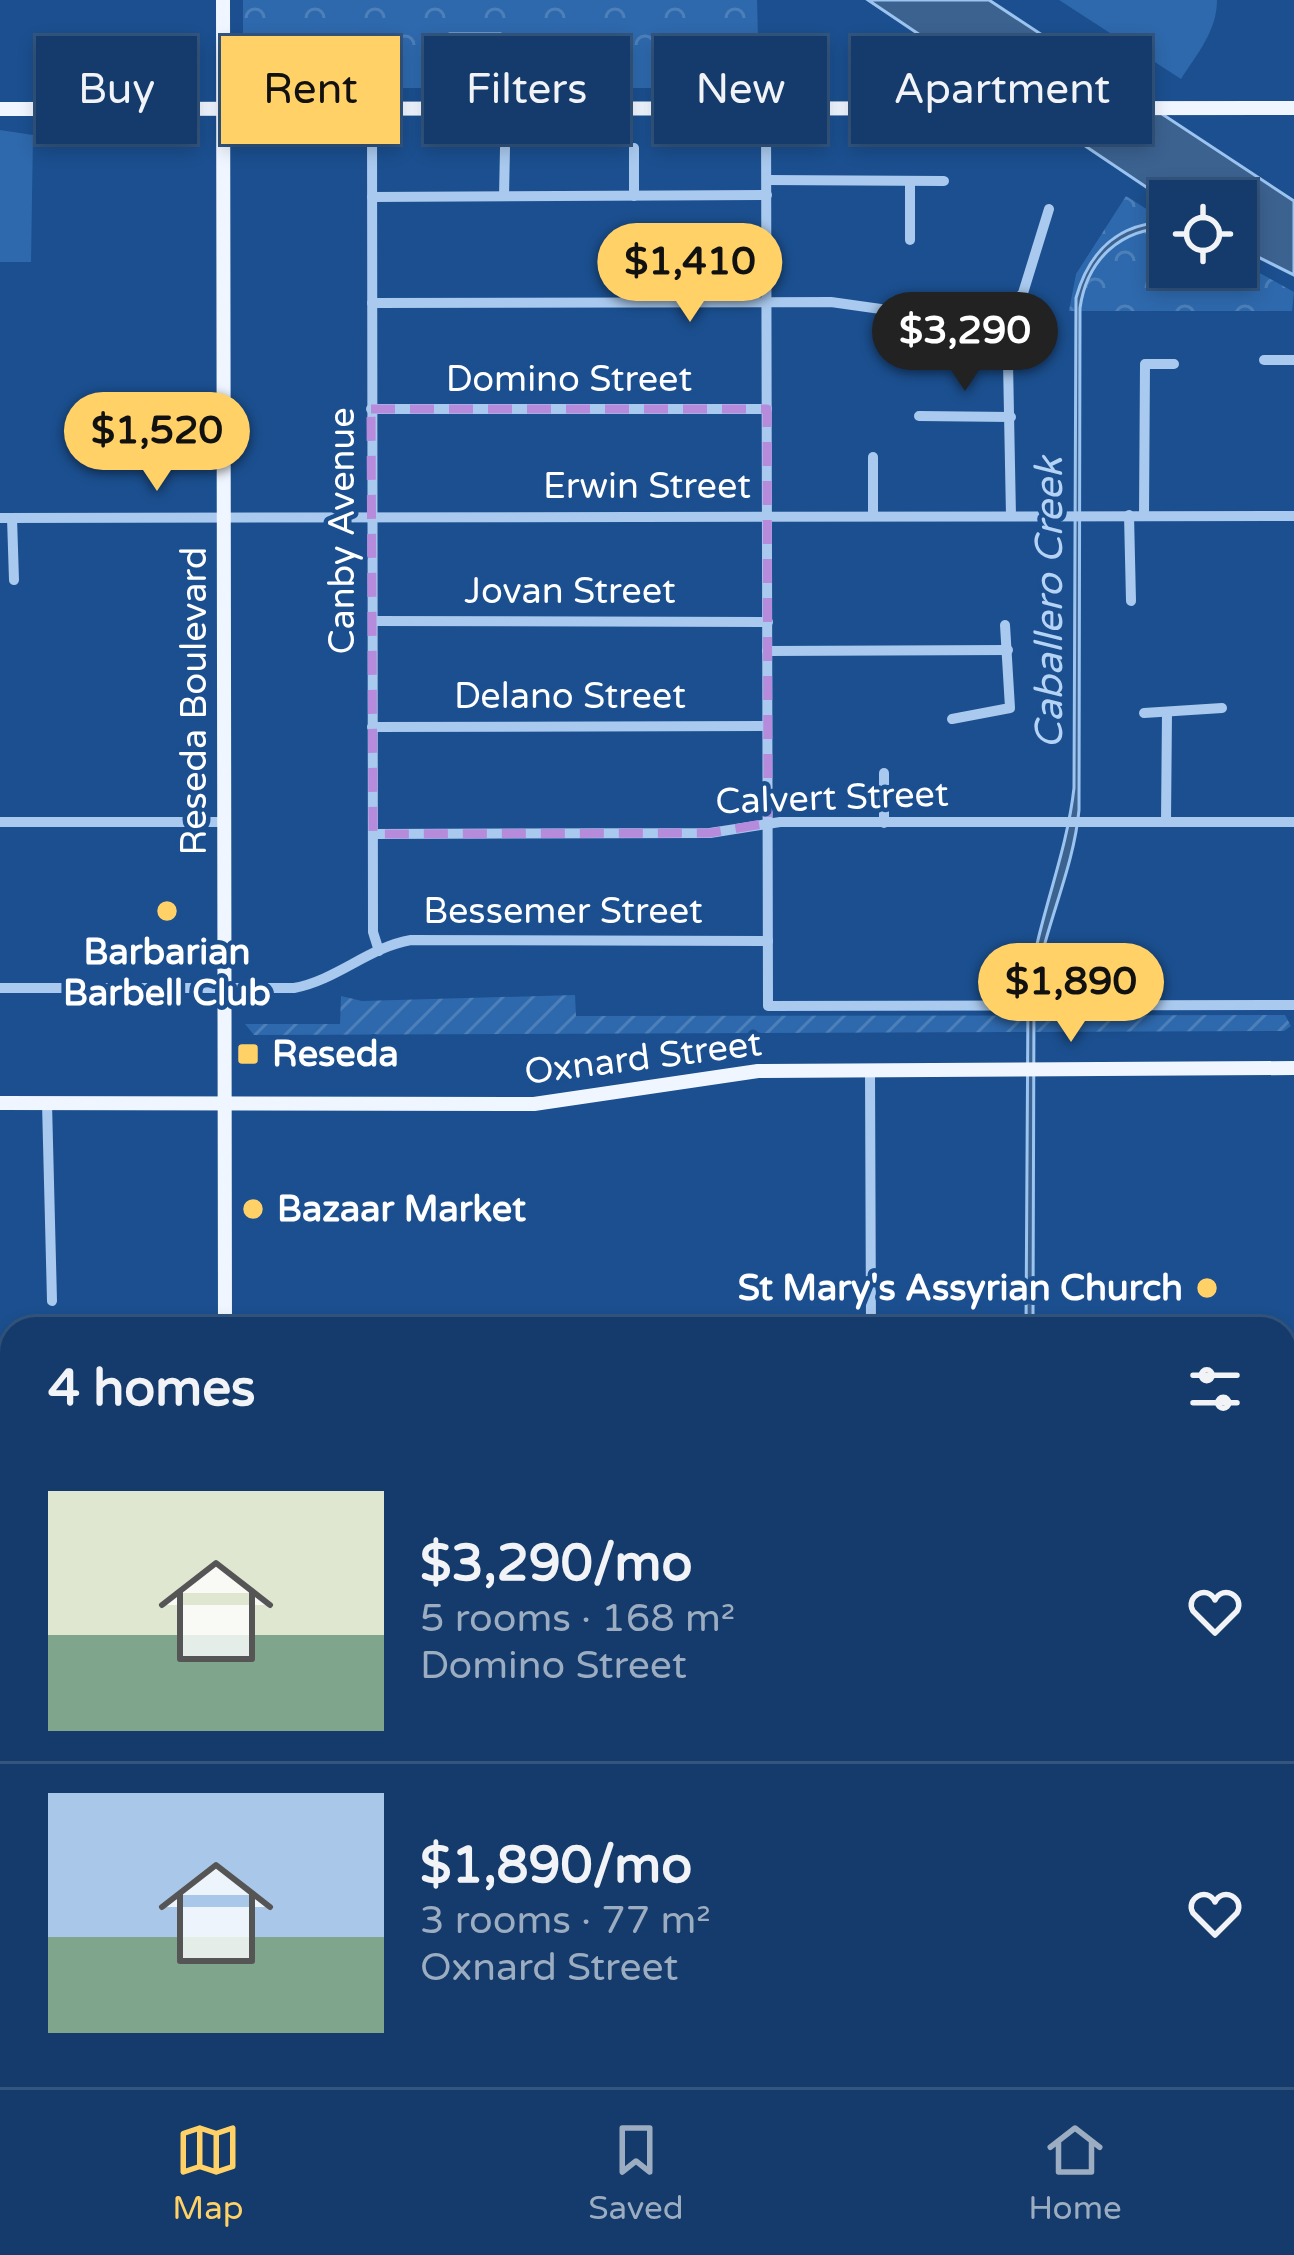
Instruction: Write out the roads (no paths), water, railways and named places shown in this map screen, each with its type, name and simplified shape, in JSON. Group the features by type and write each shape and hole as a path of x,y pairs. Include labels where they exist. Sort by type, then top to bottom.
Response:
{"main road":[{"name":"Reseda Boulevard","path":"223,0 223,36"},
{"path":"400,109 654,108"},
{"path":"827,108 1294,108"},
{"path":"0,109 221,109"},
{"name":"Reseda Boulevard","path":"223,144 225,1317"},
{"name":"Oxnard Street","path":"0,1103 534,1104 736,1072 1294,1068"}],"street":[{"name":"Canby Avenue","path":"372,144 373,939 379,951"},
{"path":"766,144 768,1006 1294,1006"},
{"path":"504,196 505,148"},
{"path":"634,148 634,196"},
{"path":"767,180 944,181"},
{"path":"910,181 910,240"},
{"path":"372,196 767,195"},
{"path":"1011,516 1006,311 1023,293 1048,209"},
{"path":"372,303 831,302 902,312 1006,311"},
{"path":"1264,360 1294,360"},
{"path":"1144,515 1145,364 1174,364"},
{"name":"Domino Street","path":"371,409 767,409"},
{"path":"919,416 1011,417"},
{"path":"873,457 873,516"},
{"path":"1130,515 1131,601"},
{"name":"Erwin Street","path":"6,518 1294,516"},
{"path":"6,518 14,580"},
{"name":"Jovan Street","path":"373,621 768,622"},
{"path":"952,719 1010,708 1005,625"},
{"path":"767,651 1008,650"},
{"path":"1144,712 1222,708"},
{"path":"1166,712 1166,822"},
{"name":"Delano Street","path":"372,727 767,726"},
{"path":"884,773 884,823"},
{"path":"0,822 224,822"},
{"name":"Calvert Street","path":"373,833 710,833 768,823 1294,822"},
{"name":"Bessemer Street","path":"0,988 225,989 315,984 411,940 768,941"},
{"path":"871,1070 871,1317"},
{"path":"47,1103 52,1301"}],"place":[{"name":"Barbarian Barbell Club","path":"167,911"},
{"name":"Reseda","path":"248,1054"},
{"name":"Bazaar Market","path":"253,1209"},
{"name":"St Mary's Assyrian Church","path":"1207,1288"}],"water label":[{"name":"Caballero Creek","path":"1049,603"}]}
